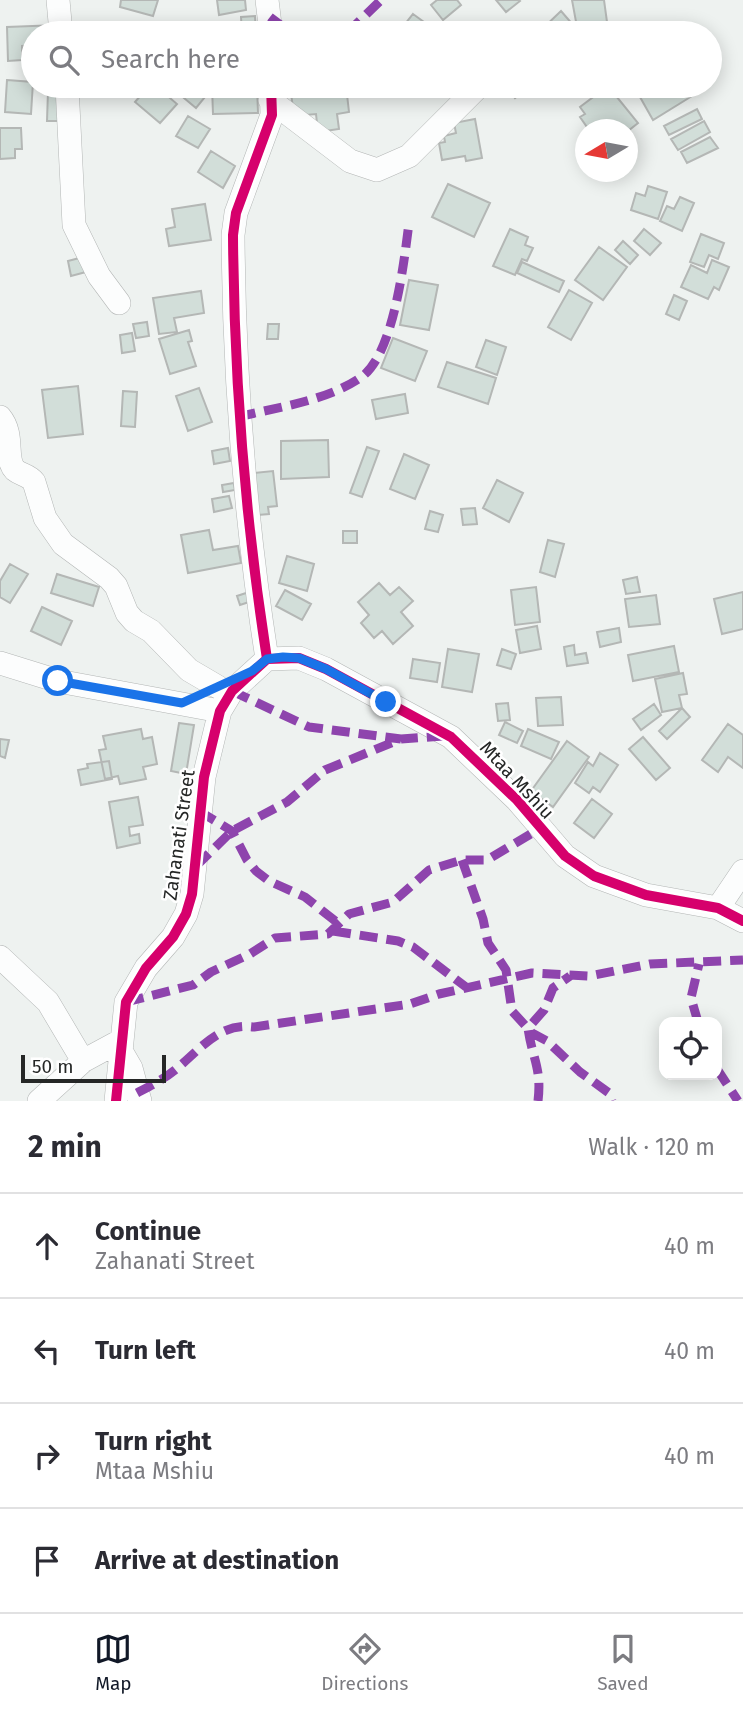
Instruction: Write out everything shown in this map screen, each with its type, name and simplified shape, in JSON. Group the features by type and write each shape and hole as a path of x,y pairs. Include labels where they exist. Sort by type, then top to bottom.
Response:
{"street":[{"path":"58,0 60,21"},
{"path":"267,0 270,21"},
{"path":"68,98 74,225 99,276 119,303"},
{"path":"182,703 260,665 238,417 233,236 236,213 272,115 271,98"},
{"path":"277,98 350,161 377,170 409,156 468,98"},
{"path":"0,417 9,431 11,461 15,470 32,478 45,518 64,544 109,578 134,621 151,631 190,670 218,687"},
{"name":"Mtaa Mshiu","path":"260,665 299,658 326,669 451,737 517,800 565,856 594,876 646,895 734,889 743,921"},
{"path":"0,663 58,681 220,711"},
{"name":"Zahanati Street","path":"116,1101 126,1002 134,986 173,937 186,914 195,866 204,777 220,711 232,691 260,665"},
{"path":"0,957 48,1002 83,1061"},
{"path":"39,1101 83,1061 120,1044 131,1068 140,1101"}],"building":[{"path":"121,0 158,0 153,16 120,7"},
{"path":"217,0 245,0 246,10 219,15"},
{"path":"437,0 457,0 461,5 443,20 431,5"},
{"path":"496,0 519,0 520,1 506,12"},
{"path":"572,0 604,0 607,21 576,21"},
{"path":"561,11 570,21 551,21"},
{"path":"413,14 423,21 407,21"},
{"path":"255,16 255,21 241,21 241,17"},
{"path":"21,26 21,60 8,61 7,27"},
{"path":"7,80 21,81 21,98 32,98 31,114 5,112"},
{"path":"48,98 59,98 58,121 47,121"},
{"path":"138,98 170,98 177,104 160,123 135,102"},
{"path":"184,98 204,98 196,108"},
{"path":"212,98 257,98 258,113 213,114"},
{"path":"292,98 347,98 349,112 337,114 339,129 318,132 316,114 294,116"},
{"path":"592,98 618,98 635,119 581,119 580,117 585,114 580,107"},
{"path":"641,98 689,98 653,120"},
{"path":"697,109 702,119 669,135 664,126"},
{"path":"188,116 210,129 198,148 176,136"},
{"path":"475,119 482,158 466,161 465,156 442,160 439,143 445,142 444,136 456,133 454,123"},
{"path":"704,121 710,132 678,150 671,139"},
{"path":"0,128 21,128 22,149 15,149 15,158 0,159"},
{"path":"710,137 718,148 687,163 681,152"},
{"path":"211,151 235,166 223,188 198,172"},
{"path":"448,184 490,203 474,237 432,217"},
{"path":"648,186 667,192 658,219 631,210 636,193 645,196"},
{"path":"680,197 694,203 682,231 660,221 667,206 674,209"},
{"path":"205,204 211,240 169,246 166,229 175,227 172,209"},
{"path":"510,229 528,237 525,245 533,248 527,261 522,259 515,275 493,266"},
{"path":"644,229 661,243 650,255 634,241"},
{"path":"701,234 724,243 718,259 709,255 704,267 690,262"},
{"path":"623,241 638,255 630,264 615,250"},
{"path":"599,247 627,267 603,300 575,280"},
{"path":"83,257 86,272 71,276 68,261"},
{"path":"712,260 729,267 719,290 714,287 708,299 681,287 691,265 707,273"},
{"path":"522,262 564,281 559,292 517,273"},
{"path":"409,280 438,285 429,330 400,325"},
{"path":"569,290 592,303 571,340 548,327"},
{"path":"201,291 204,313 174,318 177,332 159,334 153,298"},
{"path":"674,295 687,301 679,320 666,314"},
{"path":"147,322 149,336 136,338 133,324"},
{"path":"268,324 279,324 278,339 267,339"},
{"path":"189,330 192,341 188,342 196,366 170,374 159,339"},
{"path":"132,333 135,351 122,353 120,335"},
{"path":"393,338 427,351 415,381 381,368"},
{"path":"486,340 506,347 497,375 476,367"},
{"path":"447,362 496,378 488,404 438,387"},
{"path":"78,386 83,434 48,438 42,390"},
{"path":"199,388 212,422 188,431 176,396"},
{"path":"123,391 137,392 135,427 121,426"},
{"path":"405,394 408,413 376,419 372,400"},
{"path":"328,440 329,477 281,479 281,441"},
{"path":"367,447 379,451 362,497 350,493"},
{"path":"228,448 230,461 214,464 212,451"},
{"path":"404,454 429,465 415,499 390,489"},
{"path":"273,471 277,506 268,507 269,514 258,515 253,473"},
{"path":"497,480 523,493 509,522 483,508"},
{"path":"234,483 235,490 223,492 222,485"},
{"path":"229,496 232,508 214,512 212,499"},
{"path":"475,508 477,524 463,525 461,509"},
{"path":"430,511 443,515 438,532 425,529"},
{"path":"209,530 213,550 238,546 241,563 188,573 181,535"},
{"path":"343,531 357,531 357,543 343,543"},
{"path":"548,540 564,544 555,577 540,572"},
{"path":"287,556 314,564 307,591 279,583"},
{"path":"10,564 28,574 10,603 0,597 0,581"},
{"path":"57,574 99,587 93,606 51,593"},
{"path":"637,577 640,592 626,594 623,580"},
{"path":"379,583 390,595 399,587 413,601 401,612 413,626 393,644 382,631 374,638 361,623 369,615 358,602"},
{"path":"536,587 540,622 515,625 511,590"},
{"path":"285,590 311,604 302,620 276,606"},
{"path":"249,592 252,601 240,605 237,596"},
{"path":"743,592 743,629 722,634 714,599"},
{"path":"656,595 660,624 629,627 625,599"},
{"path":"42,607 72,621 61,645 31,631"},
{"path":"537,626 541,649 520,653 516,630"},
{"path":"619,628 621,642 600,647 597,632"},
{"path":"574,645 575,655 586,653 588,663 567,666 564,647"},
{"path":"674,646 679,672 633,681 628,655"},
{"path":"448,649 479,654 472,692 442,687"},
{"path":"502,649 516,654 511,669 497,665"},
{"path":"413,659 440,663 437,682 410,678"},
{"path":"683,673 687,694 679,695 682,708 662,712 655,679"},
{"path":"561,697 563,725 538,726 536,698"},
{"path":"508,703 510,720 498,721 496,704"},
{"path":"654,704 661,715 641,730 633,719"},
{"path":"682,708 690,717 667,739 659,731"},
{"path":"505,722 523,731 517,743 499,735"},
{"path":"179,723 194,725 186,774 171,771"},
{"path":"728,724 743,735 743,768 728,757 718,772 702,760"},
{"path":"141,729 143,739 152,737 157,764 143,767 146,779 120,784 118,776 105,779 99,750 106,749 103,736"},
{"path":"528,729 559,742 551,759 521,746"},
{"path":"643,737 670,768 656,780 629,749"},
{"path":"0,739 9,740 5,758 0,756"},
{"path":"567,741 589,757 553,807 531,791"},
{"path":"600,753 618,765 600,792 593,787 589,793 575,783 588,762 593,766"},
{"path":"109,761 112,779 81,785 78,770 88,768 87,764"},
{"path":"138,797 143,825 129,827 130,836 139,834 140,843 117,848 109,802"},
{"path":"592,799 612,814 594,838 574,823"}],"marked path":[{"path":"359,21 381,0"},
{"path":"270,17 275,21"},
{"path":"238,417 332,392 360,378 372,367 389,329 395,306 409,223"},
{"path":"232,691 309,727 401,739"},
{"path":"196,866 232,831 287,802 325,770 401,739 443,736"},
{"path":"199,811 232,831 256,871 269,881 305,897 339,924"},
{"path":"126,1002 193,985 211,972 250,954 275,938 328,934 349,914 393,902 429,870 462,860 487,860 539,829"},
{"path":"462,860 483,919 488,943 506,970 512,1011 532,1033 547,1041 580,1072 609,1093 612,1101"},
{"path":"333,931 398,941 413,947 466,987"},
{"path":"137,1093 175,1070 211,1039 230,1029 410,1004 439,994 532,973 589,976 650,964 743,960"},
{"path":"697,1017 691,998 699,964"},
{"path":"538,1101 538,1071 528,1028 544,1010 553,988 570,976"},
{"path":"722,1077 738,1101"}],"cycle path":[{"path":"267,659 242,448 233,235 236,213 272,115 271,98"},
{"path":"267,659 299,658 326,669 451,737 517,800 565,856 594,876 646,895 718,908 743,921"},
{"path":"116,1101 126,1002 146,968 173,937 186,914 192,894 204,777 220,711 232,691 267,659"}],"route":[{"path":"58,681 182,703 252,671 267,659 299,658 326,669 386,702"}]}
